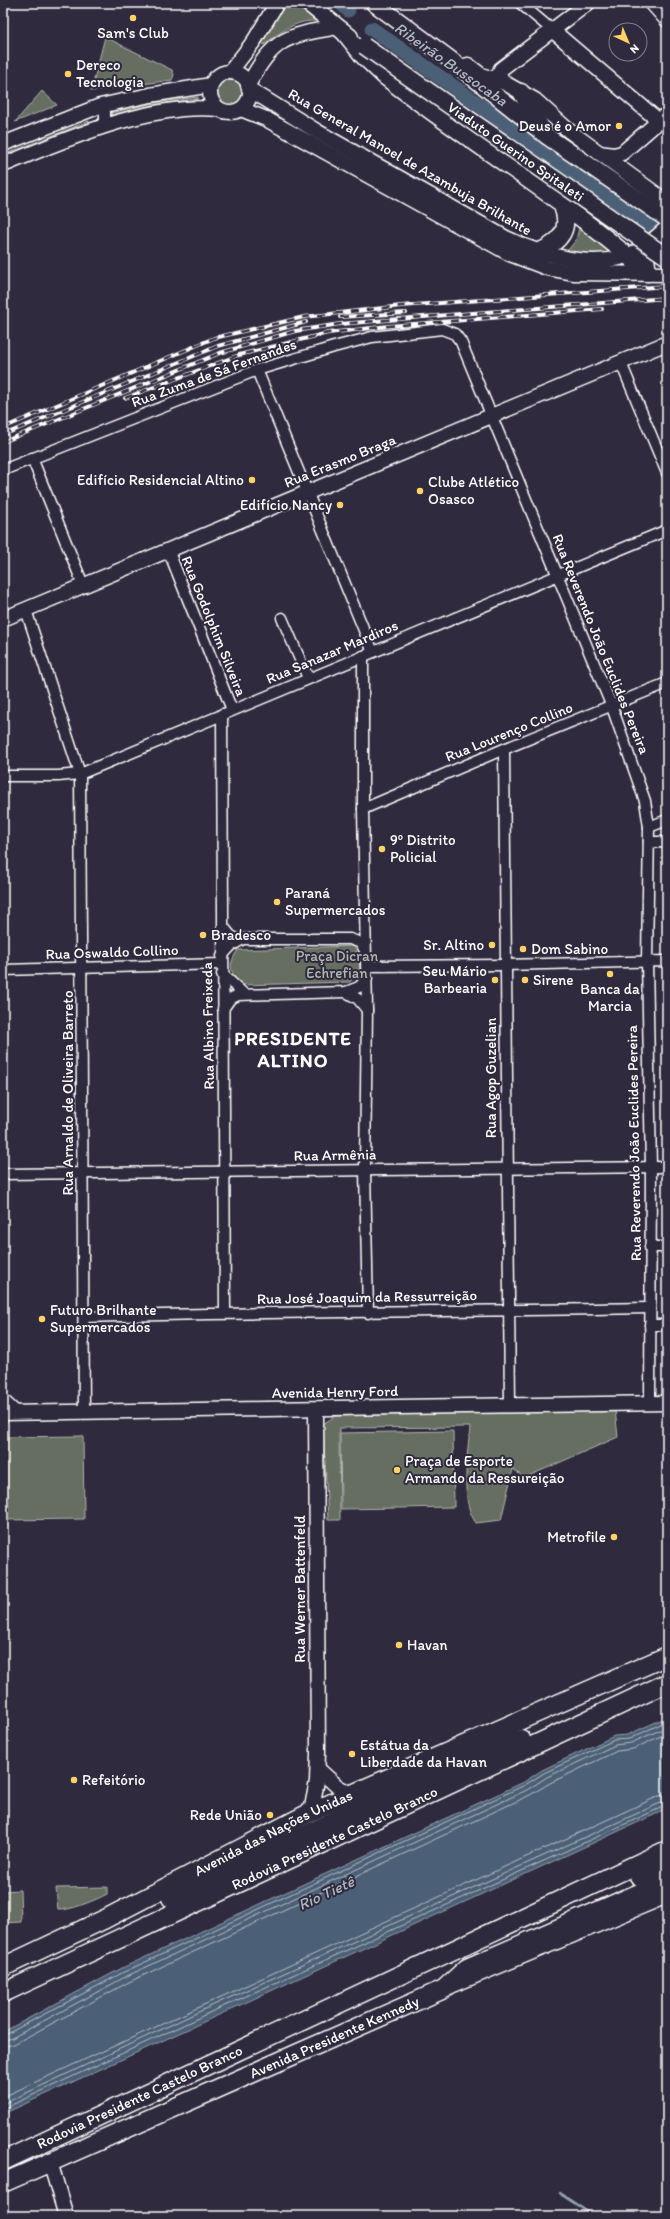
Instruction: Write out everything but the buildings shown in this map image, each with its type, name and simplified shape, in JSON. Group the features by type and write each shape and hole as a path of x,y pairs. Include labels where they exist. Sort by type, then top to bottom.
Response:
{"highway":[{"name":"Avenida das Nações Unidas","path":"3,1967 105,1919 311,1812 667,1656"},
{"name":"Rodovia Presidente Castelo Branco","path":"3,1993 431,1795 667,1682"},
{"path":"105,1919 146,1908 167,1900 318,1828 472,1758 555,1726 586,1720"},
{"name":"Rodovia Presidente Castelo Branco","path":"3,2160 568,1898 667,1850"},
{"path":"568,1898 603,1891 667,1864"},
{"path":"444,1989 467,1968 667,1881"},
{"name":"Avenida Presidente Kennedy","path":"3,2183 444,1989"}],"main road":[{"path":"230,72 254,40 277,3"},
{"path":"308,3 340,29 363,56 403,91 561,204 628,255 648,273"},
{"path":"374,3 451,60 662,230 646,258 648,273"},
{"path":"503,82 499,74 501,69 588,3"},
{"path":"652,3 667,20"},
{"path":"3,165 99,128 156,114 199,108 230,112 241,109 248,101 249,87 262,61 279,43 316,31 340,29"},
{"name":"Viaduto Guerino Spitaleti","path":"340,29 667,258"},
{"path":"552,30 663,117 622,153 614,155 599,153"},
{"path":"451,60 465,63 480,75 503,82 535,100 568,130 667,202"},
{"path":"3,144 100,106 150,95 211,85 219,75 230,72 239,74 249,87"},
{"path":"211,85 212,101 219,110"},
{"name":"Rua General Manoel de Azambuja Brilhante","path":"249,87 318,132 506,238 538,252 569,259 617,259 639,250 662,230"},
{"path":"521,92 545,135"},
{"name":"Rua General Manoel de Azambuja Brilhante","path":"241,109 266,119 507,253 547,268 573,273 667,274"},
{"path":"622,153 621,160 625,172"},
{"path":"538,252 554,244 563,233 566,216 561,204"},
{"name":"Rua Erasmo Braga","path":"3,619 169,552 308,492 667,344"},
{"name":"Avenida Henry Ford","path":"3,1413 84,1413 667,1403"},
{"name":"Rua Werner Battenfeld","path":"311,1812 318,1781 316,1409"},
{"path":"318,1769 338,1787 352,1794"},
{"name":"Avenida Presidente Kennedy","path":"444,1989 667,1896"},
{"path":"50,2162 66,2216"}],"street":[{"path":"520,3 552,30"},
{"path":"99,128 105,120 105,112 100,106"},
{"name":"Rua Zuma de Sá Fernandes","path":"3,470 257,370 372,337 442,329 455,334 461,342"},
{"name":"Rua Reverendo João Euclides Pereira","path":"461,342 493,415 557,576 612,707 641,785 649,827 647,961 651,1167 650,1404"},
{"path":"622,363 667,474"},
{"path":"257,370 373,652"},
{"path":"32,458 84,587"},
{"name":"Rua Sanazar Mardiros","path":"3,776 58,776 80,774 667,530"},
{"name":"Rua Godolphim Silveira","path":"169,552 227,712"},
{"name":"Rua Arnaldo de Oliveira Barreto","path":"26,610 80,774 84,1413"},
{"path":"282,618 308,678"},
{"path":"363,656 363,809 367,978 365,1170 368,1313"},
{"name":"Rua Lourenço Collino","path":"363,809 504,749 612,707 667,683"},
{"name":"Rua Albino Freixeda","path":"224,1313 225,1171 222,964 227,712"},
{"name":"Rua Agop Guzelian","path":"504,749 510,1406"},
{"path":"649,827 667,820"},
{"path":"649,842 667,842"},
{"path":"223,926 231,936 243,939 350,938 361,943 366,953"},
{"path":"350,938 366,929"},
{"path":"243,939 231,946 222,964 244,994"},
{"path":"366,966 506,965 667,961"},
{"name":"Rua Oswaldo Collino","path":"3,970 222,964"},
{"path":"223,1009 230,999 244,994 346,992 359,987 367,978"},
{"path":"346,992 358,999 367,1010"},
{"name":"Rua Armênia","path":"3,1174 667,1166"},
{"path":"650,1247 667,1247"},
{"name":"Rua José Joaquim da Ressurreição","path":"84,1317 224,1313 368,1313 650,1308"},
{"path":"650,1325 667,1325"},
{"path":"3,1399 18,1413"}],"green space":[{"path":"283,3 296,3 315,21 308,21 294,25 275,36 264,45 260,41 274,23"},
{"path":"105,37 172,70 174,75 172,80 91,91"},
{"path":"230,78 241,82 245,93 241,104 230,108 219,104 215,93 219,82"},
{"path":"42,91 57,105 15,122"},
{"path":"198,97 198,99 155,105 111,115 110,113 154,103"},
{"path":"89,121 89,123 3,158 3,155"},
{"path":"579,228 615,253 608,256 565,254 576,240"},
{"name":"Praça Dicran Echrefian","path":"354,946 359,957 360,969 350,982 242,985 234,977 231,969 231,964 238,950"},
{"path":"615,1410 618,1437 524,1478 513,1469 501,1520 476,1523 471,1513 466,1490 470,1427 339,1428 340,1520 328,1520 323,1424 335,1416"},
{"name":"Praça de Esporte Armando da Ressureição","path":"453,1431 454,1507 341,1509 340,1433"},
{"path":"83,1436 84,1519 3,1520 3,1437"},
{"path":"107,1887 107,1894 90,1902 63,1910 58,1910 56,1888"},
{"path":"20,1890 21,1922 3,1923 3,1891"}],"water":[{"name":"Rio Tietê","path":"667,1717 667,1809 3,2114 3,2032 122,1968 524,1782 542,1770 614,1736 627,1735"}],"waterway":[{"name":"Ribeirão Bussocaba","path":"341,3 348,10"},
{"name":"Ribeirão Bussocaba","path":"372,29 667,238"},
{"path":"559,2193 594,2216"}],"railway":[{"path":"3,428 214,338 304,317 401,306 667,286"},
{"path":"3,442 220,353 295,331 340,324 667,298"},
{"path":"125,398 239,355 328,333 389,326 602,309"},
{"path":"340,317 406,313"},
{"path":"3,435 218,346 306,322"}],"place":[{"name":"Sam's Club","path":"133,18"},
{"name":"Dereco Tecnologia","path":"68,74"},
{"name":"Deus é o Amor","path":"619,126"},
{"name":"Edifício Residencial Altino","path":"252,480"},
{"name":"Clube Atlético Osasco","path":"420,491"},
{"name":"Edifício Nancy","path":"340,505"},
{"name":"9º Distrito Policial","path":"382,849"},
{"name":"Paraná Supermercados","path":"277,902"},
{"name":"Bradesco","path":"203,935"},
{"name":"Sr. Altino","path":"492,945"},
{"name":"Dom Sabino","path":"523,949"},
{"name":"Banca da Marcia","path":"610,974"},
{"name":"Seu Mário Barbearia","path":"495,980"},
{"name":"Sirene","path":"525,980"},
{"name":"Futuro Brilhante Supermercados","path":"42,1319"},
{"name":"Praça de Esporte Armando da Ressureição","path":"397,1470"},
{"name":"Metrofile","path":"614,1537"},
{"name":"Havan","path":"399,1645"},
{"name":"Estátua da Liberdade da Havan","path":"352,1754"},
{"name":"Refeitório","path":"74,1780"},
{"name":"Rede União","path":"270,1815"}],"district":[{"name":"PRESIDENTE ALTINO","path":"293,1049"}]}
